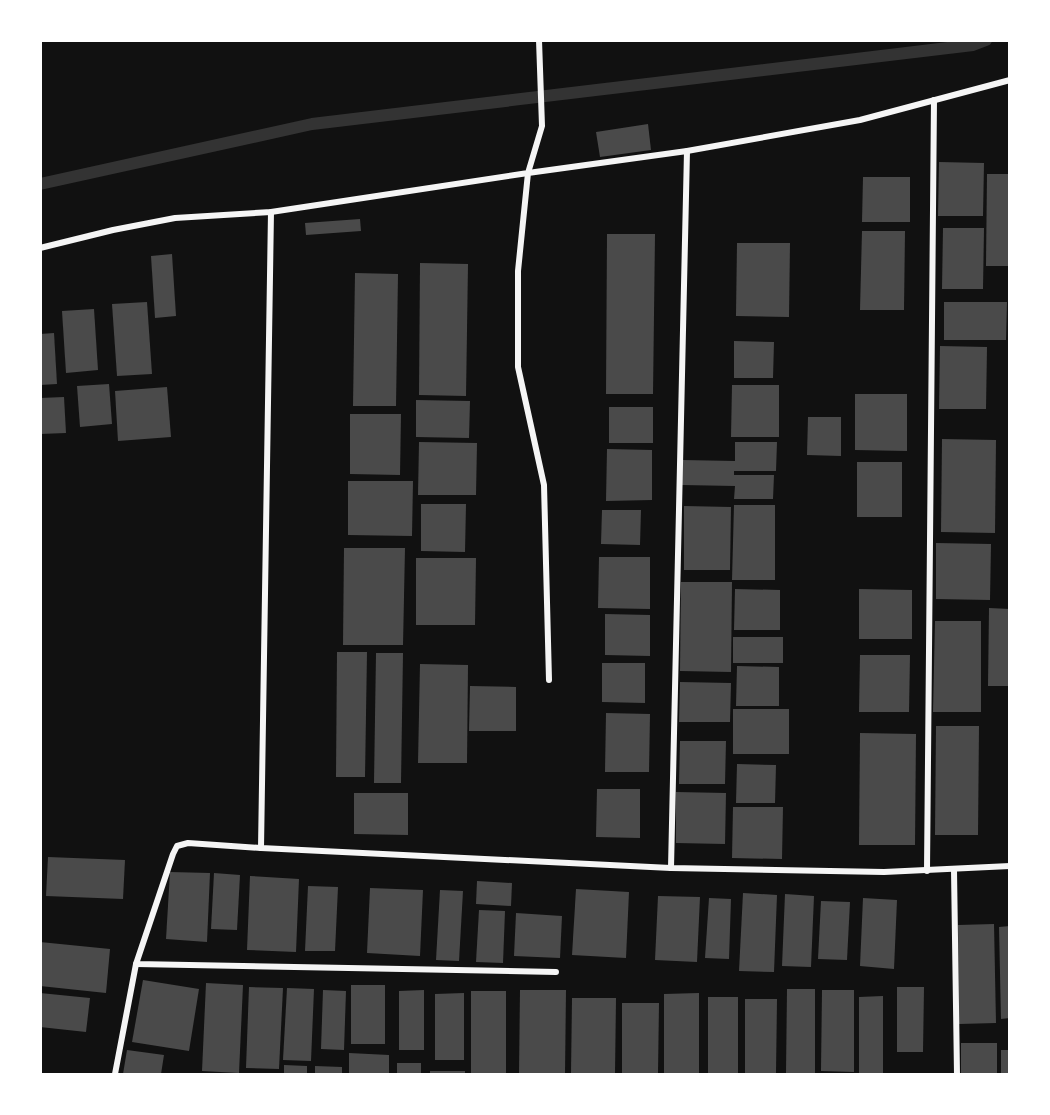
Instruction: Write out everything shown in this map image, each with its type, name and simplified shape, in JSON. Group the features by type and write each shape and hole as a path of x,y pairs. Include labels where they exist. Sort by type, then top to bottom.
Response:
{"street":[{"path":"539,40 542,126 528,173 518,271 518,367 544,485 549,680"},
{"path":"40,248 113,230 176,218 271,212 528,173 687,152 860,120 1010,80"},
{"path":"927,871 934,100"},
{"path":"671,868 687,152"},
{"path":"261,848 271,212"},
{"path":"115,1074 136,964 173,854 177,846 188,843 671,868 927,871 1010,866"},
{"path":"954,870 957,1074"},
{"path":"136,964 556,972"}],"building":[{"path":"648,124 651,150 600,157 596,132"},
{"path":"939,162 984,163 983,216 938,216"},
{"path":"987,174 1010,174 1010,266 986,266"},
{"path":"863,177 910,177 910,222 862,222"},
{"path":"360,219 361,231 306,235 305,223"},
{"path":"943,228 984,228 983,289 942,289"},
{"path":"862,231 905,231 904,310 860,310"},
{"path":"607,234 655,234 653,394 606,394"},
{"path":"737,243 790,243 789,317 736,316"},
{"path":"172,254 176,316 155,318 151,256"},
{"path":"420,263 468,264 466,396 419,395"},
{"path":"355,273 398,274 396,406 353,406"},
{"path":"147,302 152,374 117,376 112,304"},
{"path":"944,302 1007,302 1006,340 944,340"},
{"path":"94,309 98,370 66,373 62,311"},
{"path":"54,333 57,384 40,385 40,334"},
{"path":"734,341 774,342 773,378 734,378"},
{"path":"940,346 987,347 986,409 939,409"},
{"path":"109,384 112,424 80,427 77,386"},
{"path":"732,385 779,385 779,437 731,437"},
{"path":"167,387 171,437 118,441 115,391"},
{"path":"855,394 907,394 907,451 855,450"},
{"path":"64,397 66,433 40,434 40,398"},
{"path":"416,400 470,401 469,438 416,437"},
{"path":"609,407 653,407 653,443 609,443"},
{"path":"350,414 401,414 400,475 350,474"},
{"path":"808,417 841,417 841,456 807,455"},
{"path":"942,439 996,440 995,533 941,532"},
{"path":"419,442 477,443 476,495 418,495"},
{"path":"735,442 777,442 776,471 734,471 734,475 774,475 773,499 734,499 735,486 682,485 682,460 735,461"},
{"path":"607,449 652,450 652,500 606,501"},
{"path":"857,462 902,462 902,517 857,517"},
{"path":"348,481 413,481 412,536 348,535"},
{"path":"421,504 466,504 465,552 421,551"},
{"path":"734,505 775,505 775,580 732,580"},
{"path":"684,506 731,507 730,570 684,570"},
{"path":"602,510 641,510 640,545 601,544"},
{"path":"936,543 991,544 990,600 936,599"},
{"path":"344,548 405,548 403,645 343,645"},
{"path":"599,557 650,557 650,609 598,608"},
{"path":"416,558 476,558 475,625 416,625"},
{"path":"681,582 732,582 731,672 680,671"},
{"path":"735,589 780,590 780,630 734,630"},
{"path":"859,589 912,590 912,639 859,639"},
{"path":"989,608 1010,609 1010,686 988,686"},
{"path":"605,614 650,615 650,656 605,655"},
{"path":"935,621 981,621 981,712 933,712"},
{"path":"733,637 783,637 783,663 733,663"},
{"path":"337,652 367,652 365,777 336,777"},
{"path":"376,653 403,653 401,783 374,783"},
{"path":"860,655 910,655 909,712 859,712"},
{"path":"602,663 645,663 645,703 602,702"},
{"path":"420,664 468,665 467,763 418,763"},
{"path":"737,666 779,667 779,706 736,706"},
{"path":"680,682 731,683 730,722 679,722"},
{"path":"470,686 516,687 516,731 469,731"},
{"path":"733,709 789,709 789,754 733,754"},
{"path":"606,713 650,714 649,772 605,772"},
{"path":"936,726 979,726 978,835 935,835"},
{"path":"860,733 916,734 915,845 859,845"},
{"path":"680,741 726,741 725,784 679,784"},
{"path":"737,764 776,765 775,803 736,803"},
{"path":"597,789 640,789 640,838 596,837"},
{"path":"676,792 726,793 725,844 676,843"},
{"path":"354,793 408,793 408,835 354,834"},
{"path":"733,807 783,807 782,859 732,858"},
{"path":"48,857 125,860 123,899 46,896"},
{"path":"170,872 210,873 207,942 166,939"},
{"path":"214,873 240,875 237,930 211,929"},
{"path":"250,876 299,879 296,952 247,950"},
{"path":"477,881 512,883 511,906 476,904"},
{"path":"308,886 338,887 335,951 305,951"},
{"path":"370,888 423,890 420,956 367,953"},
{"path":"576,889 629,892 626,958 572,955"},
{"path":"440,890 463,891 459,961 436,960"},
{"path":"743,893 777,895 774,972 739,971"},
{"path":"785,894 814,896 811,967 782,966"},
{"path":"658,896 700,897 697,962 655,960"},
{"path":"709,898 731,899 729,959 705,958"},
{"path":"863,898 897,900 894,969 860,966"},
{"path":"821,901 850,902 847,960 818,959"},
{"path":"479,910 505,911 503,963 476,962"},
{"path":"516,913 562,916 560,958 514,956"},
{"path":"994,924 996,1023 959,1024 958,925"},
{"path":"1010,926 1010,1018 1001,1019 999,927"},
{"path":"40,942 110,949 106,993 40,986"},
{"path":"143,980 199,989 189,1051 132,1042"},
{"path":"206,983 243,985 239,1073 202,1071"},
{"path":"351,985 385,985 385,1044 351,1044"},
{"path":"249,987 283,988 279,1069 246,1068"},
{"path":"897,987 924,987 923,1052 897,1052"},
{"path":"287,988 314,989 311,1061 283,1060"},
{"path":"787,989 815,989 815,1074 786,1074"},
{"path":"323,990 346,991 344,1050 321,1049"},
{"path":"424,990 424,1050 399,1050 399,991"},
{"path":"520,990 566,990 565,1074 519,1074"},
{"path":"822,990 854,990 854,1072 821,1071"},
{"path":"471,991 506,991 506,1074 471,1074"},
{"path":"40,993 90,998 86,1032 40,1027"},
{"path":"464,993 464,1060 435,1060 435,994"},
{"path":"699,993 699,1074 664,1074 664,994"},
{"path":"883,996 883,1074 859,1074 859,997"},
{"path":"708,997 738,997 738,1074 708,1074"},
{"path":"572,998 616,998 615,1074 571,1074"},
{"path":"745,999 777,999 776,1074 745,1074"},
{"path":"622,1003 659,1003 658,1074 622,1074"},
{"path":"961,1043 997,1043 997,1074 961,1074"},
{"path":"127,1050 164,1055 161,1074 123,1074"},
{"path":"1001,1050 1010,1050 1010,1074 1001,1074"},
{"path":"349,1053 389,1055 389,1074 349,1074"},
{"path":"397,1063 421,1063 421,1074 397,1074"},
{"path":"284,1065 307,1066 307,1074 284,1074"},
{"path":"315,1066 342,1067 342,1074 315,1074"},
{"path":"430,1071 465,1071 465,1074 430,1074"}],"waterway":[{"path":"40,184 312,124 973,45 986,40"}]}
